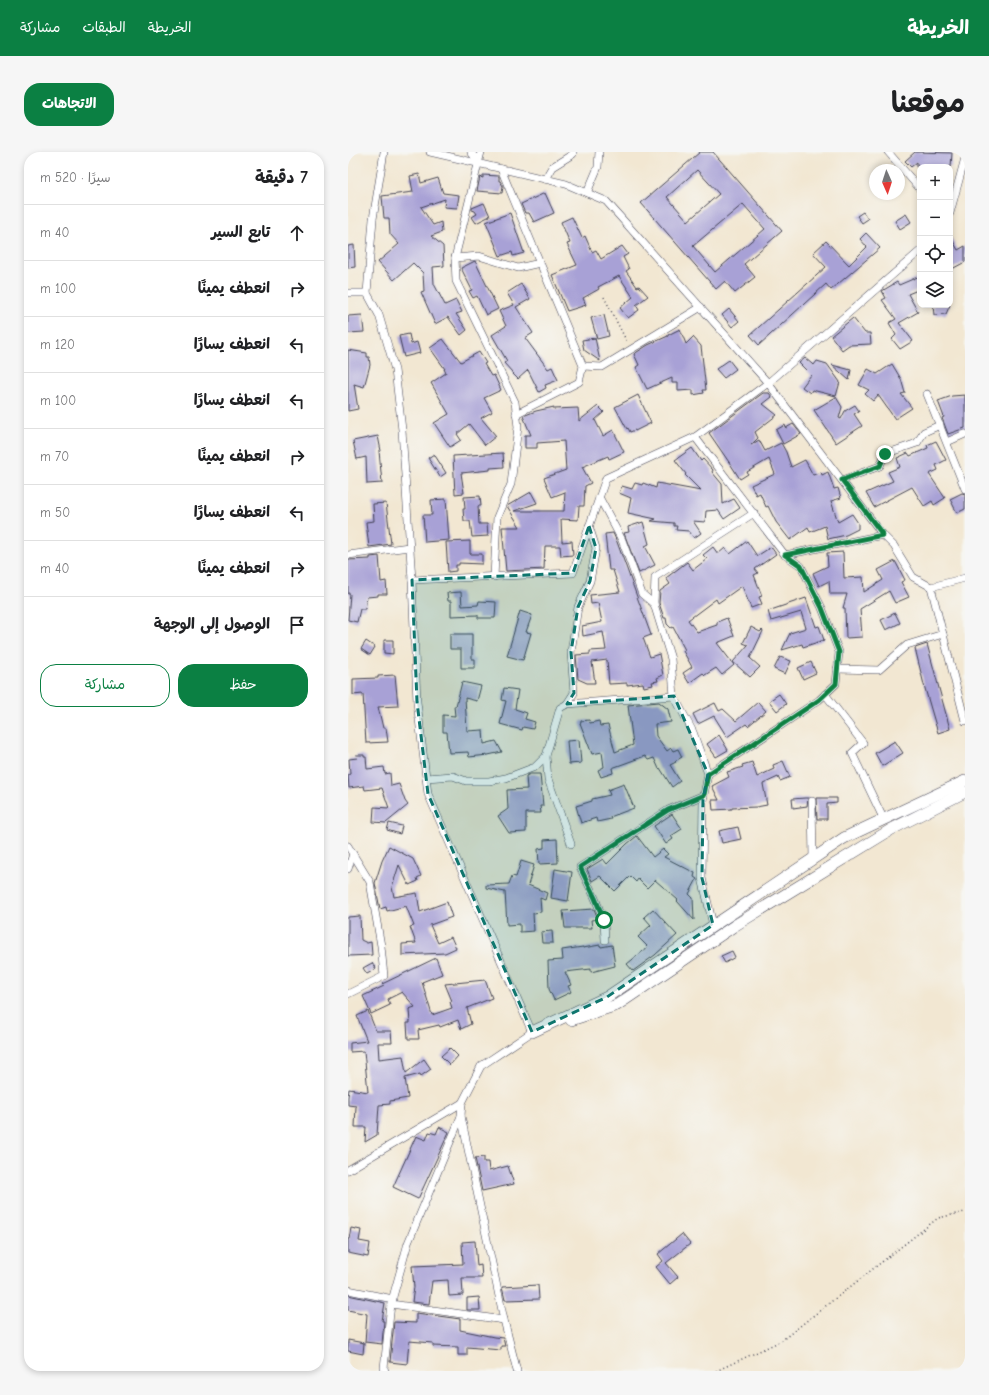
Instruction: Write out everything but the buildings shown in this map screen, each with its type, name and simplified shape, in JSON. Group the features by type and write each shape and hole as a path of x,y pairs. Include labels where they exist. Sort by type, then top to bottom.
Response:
{"main road":[{"path":"532,1032 607,997 844,838 965,781"},
{"path":"532,1032 617,1005 740,922 892,829 965,792"}],"street":[{"path":"384,152 373,219 367,293 379,315 395,370 402,430 410,547 417,702 428,794 532,1032 481,1066 462,1103 461,1116 504,1320 517,1371"},
{"path":"430,152 566,184 606,201 768,383 883,535 894,546 913,577 931,587 965,578"},
{"path":"471,152 479,163"},
{"path":"481,152 455,258 456,281 515,402 518,427 511,484 497,517 494,577"},
{"path":"545,179 552,167 573,154 572,152"},
{"path":"587,193 598,167 599,152"},
{"path":"888,152 917,186"},
{"path":"953,202 965,158"},
{"path":"501,168 583,366 579,382 516,414"},
{"path":"412,580 573,573 606,478 695,436 768,383 917,254"},
{"path":"455,258 480,256 518,268 540,263"},
{"path":"348,293 367,293"},
{"path":"583,366 602,366 701,307"},
{"path":"928,394 965,489"},
{"path":"842,480 880,466 885,454 917,443 924,432 940,424"},
{"path":"947,442 965,434"},
{"path":"695,436 785,555 801,566 822,608 839,652 836,684 819,700 708,774"},
{"path":"599,497 622,540 642,594 654,604"},
{"path":"713,926 702,878 703,800 708,774 693,732 674,696 671,659 654,604 655,577 754,513"},
{"path":"567,704 574,693 571,652 578,607 590,581 596,548 589,526"},
{"path":"785,555 883,535"},
{"path":"348,555 410,547"},
{"path":"931,587 965,721"},
{"path":"837,669 879,670 907,645 943,634"},
{"path":"825,694 863,743 852,753 884,820"},
{"path":"570,844 548,779 546,756 560,708 567,704 674,696"},
{"path":"426,778 453,776 466,781 488,781 506,778 535,767 546,756"},
{"path":"605,940 604,920 580,867 668,810 704,795"},
{"path":"812,801 813,859"},
{"path":"348,846 370,882 381,946 384,976 348,994"},
{"path":"348,869 353,854"},
{"path":"348,1170 462,1103"},
{"path":"386,1371 384,1368 392,1302 408,1243 461,1116"},
{"path":"348,1290 392,1302 504,1320"}],"path":[{"path":"604,297 631,349"},
{"path":"716,1371 781,1341 938,1218 965,1212"}],"highlighted area":[{"path":"589,526 596,548 590,581 578,607 571,652 574,693 567,704 674,696 708,774 703,800 702,878 713,925 607,997 532,1032 428,794 417,702 412,580 573,573"}],"route":[{"path":"604,920 580,867 668,810 704,795 708,774 819,700 836,684 839,652 822,608 801,566 785,555 883,535 842,480 880,466 885,454"}]}
